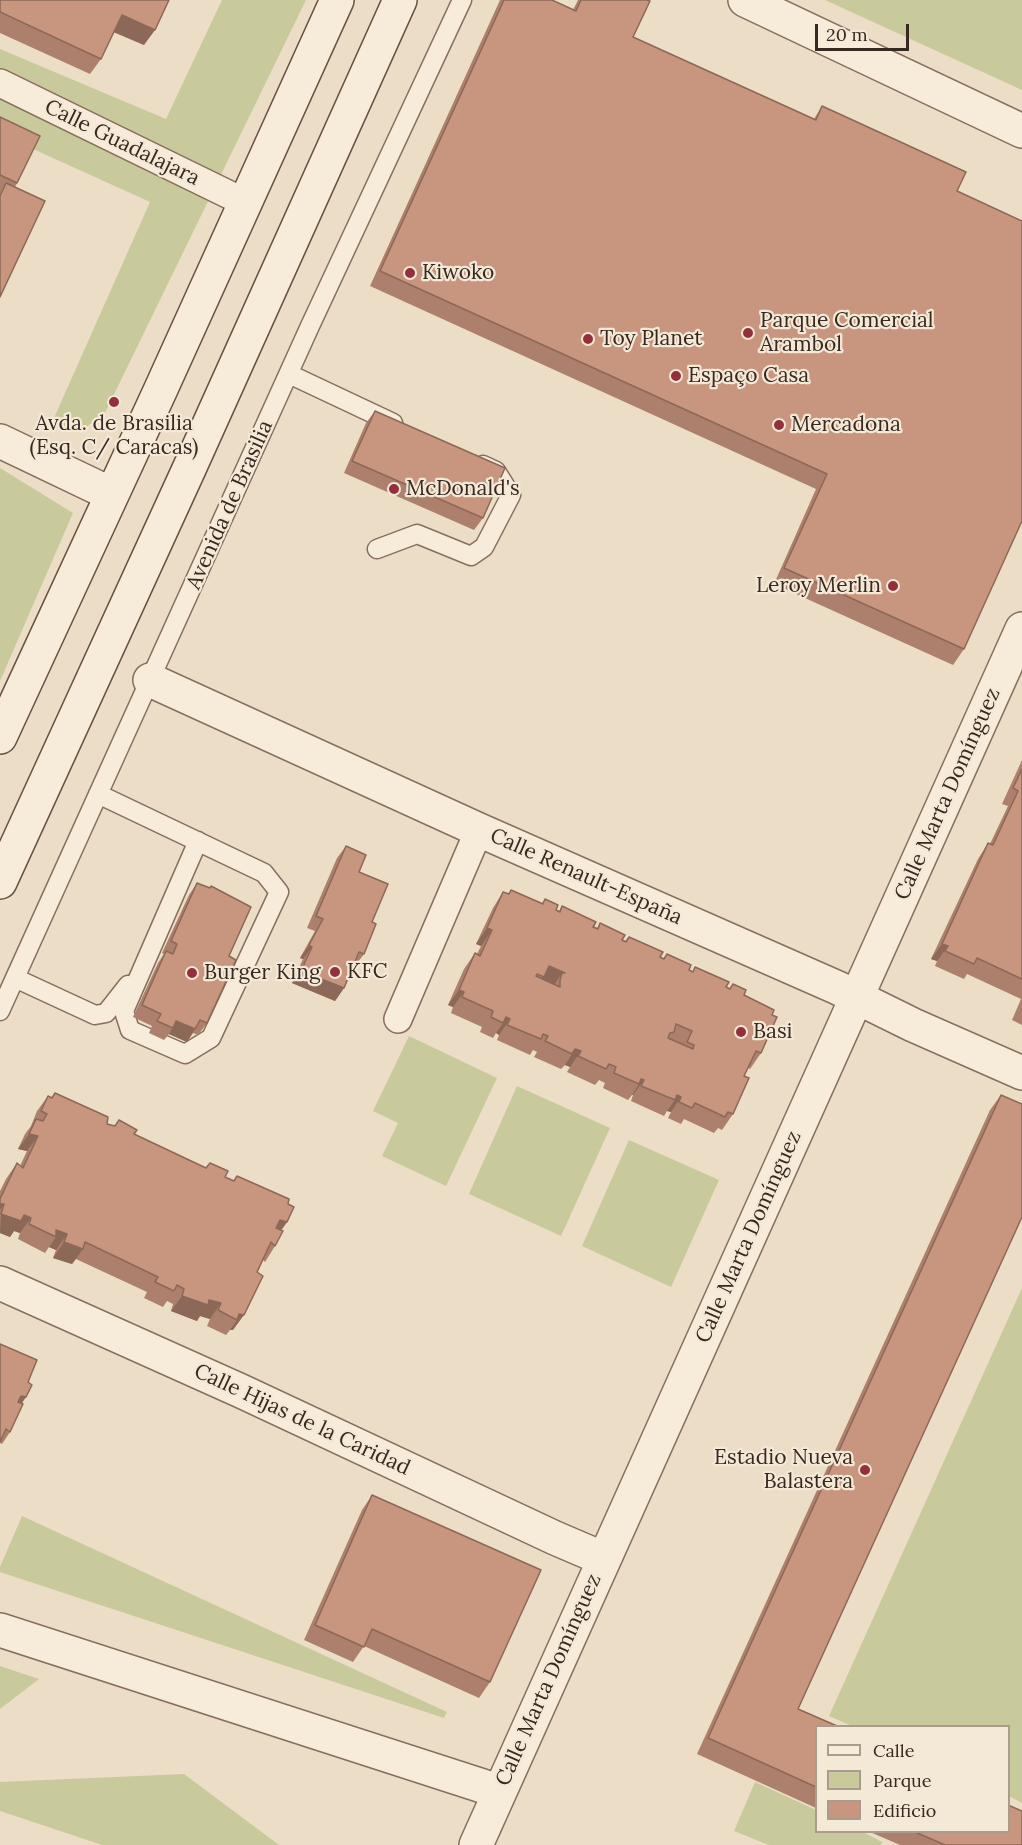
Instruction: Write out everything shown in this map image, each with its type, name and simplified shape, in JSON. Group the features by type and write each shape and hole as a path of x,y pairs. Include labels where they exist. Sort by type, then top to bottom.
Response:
{"street":[{"path":"0,737 337,0"},
{"path":"0,882 189,470 400,0"},
{"path":"745,0 1022,130"},
{"name":"Calle Guadalajara","path":"0,83 244,202"},
{"path":"0,441 111,494"},
{"name":"Calle Marta Domínguez","path":"476,1845 498,1791 1022,629"},
{"name":"Calle Renault-España","path":"150,680 478,830 1022,1073"},
{"path":"398,1019 478,830"},
{"name":"Calle Hijas de la Caridad","path":"0,1283 241,1391 604,1559"},
{"path":"0,1630 498,1791"}],"lane":[{"name":"Avenida de Brasilia","path":"0,1011 462,0"},
{"path":"289,375 413,432"},
{"path":"377,549 417,534 471,556 484,548 511,495 496,471 465,456"},
{"path":"98,794 264,873 279,892 211,1038 184,1054 130,1030 124,1011 198,842"},
{"path":"15,978 95,1015 106,1013 144,965"}],"green space":[{"path":"222,0 306,0 103,417 82,429 50,427 150,202 0,134 0,49 166,119"},
{"path":"825,0 1022,0 1022,90"},
{"path":"0,468 73,513 0,681"},
{"path":"409,1036 497,1078 446,1186 382,1156 398,1123 373,1111"},
{"path":"517,1086 610,1128 561,1236 469,1194"},
{"path":"629,1140 719,1180 671,1287 582,1246"},
{"path":"1022,1288 1022,1803 1010,1797 1010,1725 850,1725 829,1716"},
{"path":"22,1516 447,1712 444,1718 0,1572 0,1567"},
{"path":"0,1666 39,1679 0,1709"},
{"path":"184,1774 279,1845 102,1845 0,1811 0,1782"},
{"path":"755,1782 815,1810 815,1833 865,1833 882,1842 881,1845 769,1845 734,1831"}],"building":[{"path":"0,0 169,0 155,30 122,15 101,59 0,12"},
{"name":"Parque Comercial Arambol","path":"504,0 552,0 576,11 581,0 650,1 633,37 816,120 822,106 966,172 957,191 1022,221 1022,521 964,649 784,568 827,474 380,271"},
{"path":"0,117 40,136 17,183 0,175"},
{"path":"6,183 45,201 0,297 0,196"},
{"path":"375,411 505,468 483,518 352,461"},
{"path":"1022,769 1022,979 977,958 974,964 945,951 948,946 942,944 988,843 993,845 1018,791 1013,788"},
{"path":"346,846 366,855 359,872 388,884 372,922 376,924 364,954 359,952 344,988 301,971 312,947 309,945 323,919 316,916"},
{"path":"197,883 210,888 211,886 251,907 229,956 236,960 207,1023 200,1020 195,1029 176,1021 173,1028 157,1021 161,1014 142,1005 166,951 173,954 177,944 171,941"},
{"path":"511,890 543,904 545,899 558,905 556,910 560,912 562,906 596,922 593,927 598,929 600,923 625,935 622,940 626,942 629,937 663,952 660,957 664,959 667,954 691,965 689,970 693,972 695,967 729,982 726,987 730,989 733,984 746,990 744,995 774,1010 772,1015 777,1017 761,1053 756,1051 744,1076 749,1078 733,1114 728,1112 725,1117 695,1103 692,1108 679,1102 681,1097 677,1095 675,1100 641,1086 644,1080 641,1079 639,1084 614,1073 616,1067 609,1064 606,1069 578,1056 581,1051 575,1049 572,1054 545,1041 548,1036 543,1034 541,1039 507,1025 510,1019 506,1017 503,1023 491,1017 493,1011 462,997 464,992 459,990 475,953 480,956 492,930 487,928 503,892 509,894","holes":["549,966 565,973 562,973 560,987 536,976 537,974 544,977","676,1024 692,1031 687,1042 694,1045 693,1049 668,1038 670,1033 674,1032"]},
{"path":"55,1093 108,1117 107,1124 115,1126 119,1120 137,1130 134,1134 206,1168 210,1163 228,1171 225,1177 234,1181 237,1176 289,1199 288,1204 294,1207 287,1222 280,1220 276,1228 283,1231 275,1246 271,1242 257,1272 263,1276 244,1315 239,1314 237,1320 218,1310 221,1303 209,1300 208,1305 182,1296 184,1289 177,1285 174,1291 155,1282 158,1277 85,1242 83,1249 64,1242 67,1234 56,1230 56,1237 29,1224 31,1218 24,1215 21,1221 1,1214 4,1204 0,1204 0,1199 17,1163 23,1168 38,1136 29,1134 36,1119 43,1121 47,1114 41,1111 48,1096 52,1098"},
{"name":"Estadio Nueva Balastera","path":"1001,1095 1022,1104 1022,1217 798,1709 835,1725 815,1725 815,1787 708,1738"},
{"path":"0,1344 37,1360 28,1382 32,1385 26,1397 21,1396 18,1402 23,1404 10,1432 6,1429 0,1442"},
{"path":"372,1495 541,1570 490,1682 372,1629 364,1647 315,1625"},
{"path":"1010,1806 1022,1811 1022,1845 945,1845 917,1833 1010,1833"}],"place":[{"name":"Kiwoko","path":"410,273"},
{"name":"Parque Comercial Arambol","path":"748,333"},
{"name":"Toy Planet","path":"588,339"},
{"name":"Espaço Casa","path":"676,376"},
{"name":"Avda. de Brasilia (Esq. C/ Caracas)","path":"114,402"},
{"name":"Mercadona","path":"779,425"},
{"name":"McDonald's","path":"394,489"},
{"name":"Leroy Merlin","path":"893,586"},
{"name":"KFC","path":"335,972"},
{"name":"Burger King","path":"192,973"},
{"name":"Basi","path":"741,1032"},
{"name":"Estadio Nueva Balastera","path":"865,1470"}]}
